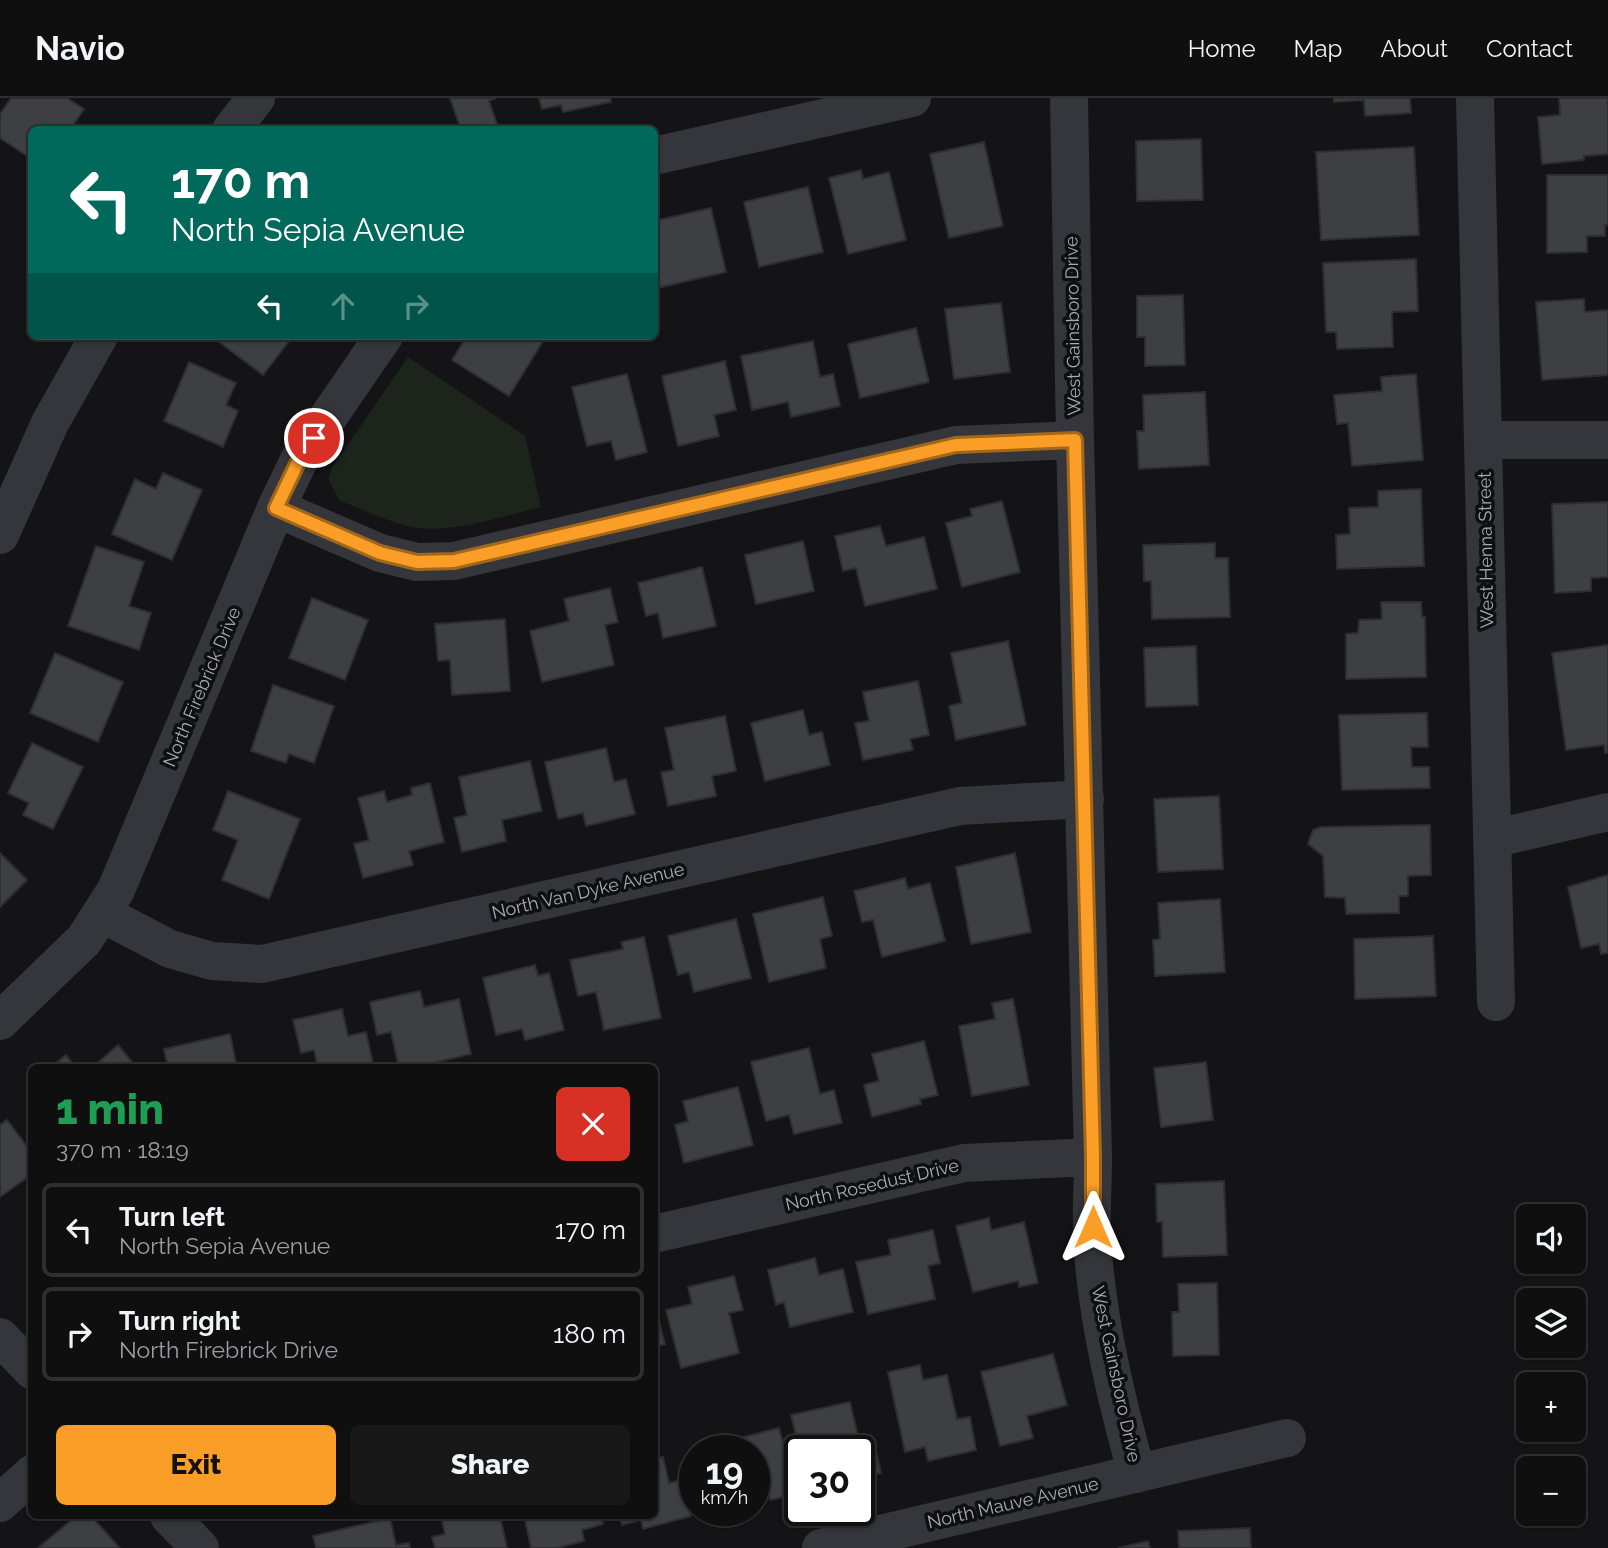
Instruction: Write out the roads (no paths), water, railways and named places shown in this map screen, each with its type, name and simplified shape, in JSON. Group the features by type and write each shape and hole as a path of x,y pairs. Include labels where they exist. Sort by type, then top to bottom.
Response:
{"street":[{"path":"234,126 256,98"},
{"path":"658,155 912,98"},
{"name":"West Gainsboro Drive","path":"1069,98 1093,1250 1097,1296 1125,1432 1137,1474"},
{"name":"West Henna Street","path":"1475,98 1496,1002"},
{"path":"0,535 50,423 97,340"},
{"name":"North Firebrick Drive","path":"0,1021 83,940 116,890 276,508 300,458 381,340"},
{"path":"276,508 380,553 417,562 454,561 956,445 1075,440"},
{"path":"1484,440 1608,440"},
{"name":"North Van Dyke Avenue","path":"101,913 170,949 212,961 262,964 960,807 1084,799"},
{"path":"1492,839 1608,812"},
{"name":"North Rosedust Drive","path":"658,1233 964,1163 1093,1157"},
{"path":"0,1337 28,1366"},
{"name":"North Mauve Avenue","path":"821,1548 1287,1438"},
{"path":"0,1503 28,1478"},
{"path":"172,1519 200,1548"}]}
